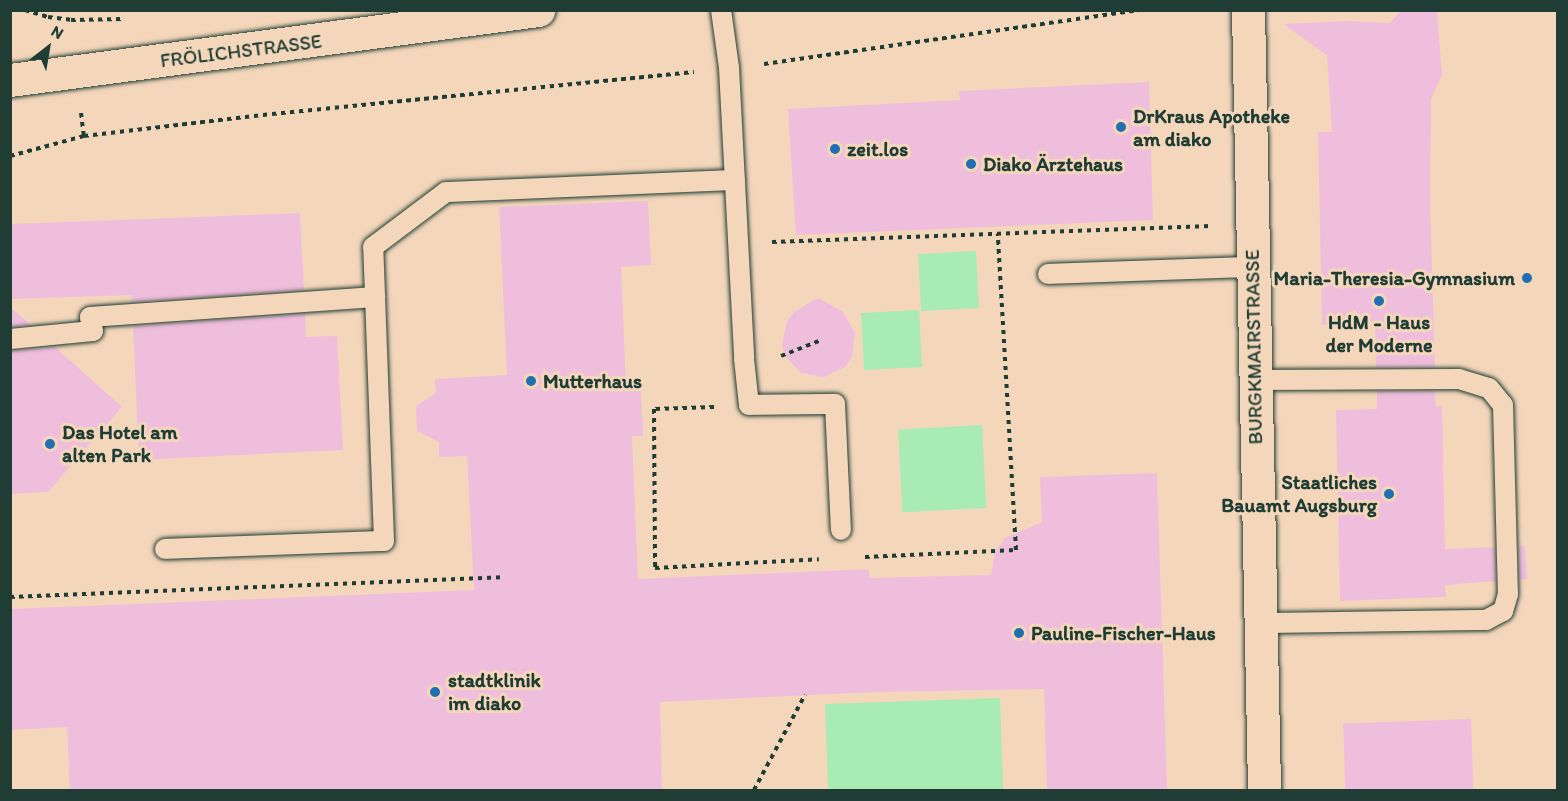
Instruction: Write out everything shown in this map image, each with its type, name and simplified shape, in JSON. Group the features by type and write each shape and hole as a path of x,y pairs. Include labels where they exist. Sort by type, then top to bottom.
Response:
{"street":[{"name":"FRÖLICHSTRASSE","path":"10,80 472,15 538,10"},
{"name":"BURGKMAIRSTRASSE","path":"1248,10 1264,790"}],"lane":[{"path":"721,10 729,69 749,405 835,404 841,531"},
{"path":"165,549 384,541 373,247 446,192 735,180"},
{"path":"1048,274 1252,267"},
{"path":"10,339 93,331 90,317 375,297"},
{"path":"1254,381 1459,379 1489,388 1503,405 1508,594 1503,611 1486,620 1260,623"}],"path":[{"path":"10,156 95,135 729,69 1141,10"},
{"path":"738,243 1251,224"},
{"path":"10,597 502,577"},
{"path":"754,790 805,695"}],"green space":[{"path":"976,251 979,308 921,311 918,254"},
{"path":"919,310 922,367 864,370 861,313"},
{"path":"982,425 986,508 902,512 898,429"},
{"path":"1000,698 1003,790 828,790 825,704"}],"building":[{"path":"1401,10 1437,10 1442,75 1431,99 1430,202 1435,367 1376,367 1375,323 1322,325 1318,132 1332,132 1327,55 1283,24 1350,21 1390,23"},
{"name":"Diako Ärztehaus","path":"1149,82 1153,220 796,235 788,109 960,100 959,91"},
{"path":"648,201 651,265 621,267 626,385 640,384 642,410 643,436 632,436 638,579 869,569 870,578 991,575 995,552 1005,538 1042,522 1040,477 1157,473 1167,790 1047,790 1044,689 877,692 660,702 662,790 70,790 67,727 10,730 10,609 474,590 467,456 439,457 439,442 417,431 416,406 436,393 435,379 507,375 499,207"},
{"path":"300,213 304,290 132,302 131,295 10,299 10,224"},
{"path":"818,298 842,311 855,332 852,357 845,367 824,377 801,373 785,356 782,345 787,321 794,312"},
{"path":"10,307 31,325 10,327"},
{"path":"305,314 306,337 337,336 343,450 139,460 133,326"},
{"name":"Das Hotel am alten Park","path":"55,347 122,407 48,492 10,494 10,351"},
{"path":"1377,391 1435,391 1436,406 1442,406 1445,549 1495,547 1496,581 1445,585 1446,597 1340,601 1336,410 1377,409"},
{"path":"1519,546 1525,546 1527,579 1520,580"},
{"path":"1471,719 1473,790 1345,790 1343,723"}],"place":[{"name":"DrKraus Apotheke am diako","path":"1121,127"},
{"name":"zeit.los","path":"835,149"},
{"name":"Diako Ärztehaus","path":"971,164"},
{"name":"Maria-Theresia-Gymnasium","path":"1527,278"},
{"name":"HdM - Haus der Moderne","path":"1379,301"},
{"name":"Mutterhaus","path":"531,381"},
{"name":"Das Hotel am alten Park","path":"50,444"},
{"name":"Staatliches Bauamt Augsburg","path":"1389,494"},
{"name":"Pauline-Fischer-Haus","path":"1019,633"},
{"name":"stadtklinik im diako","path":"435,692"}]}
